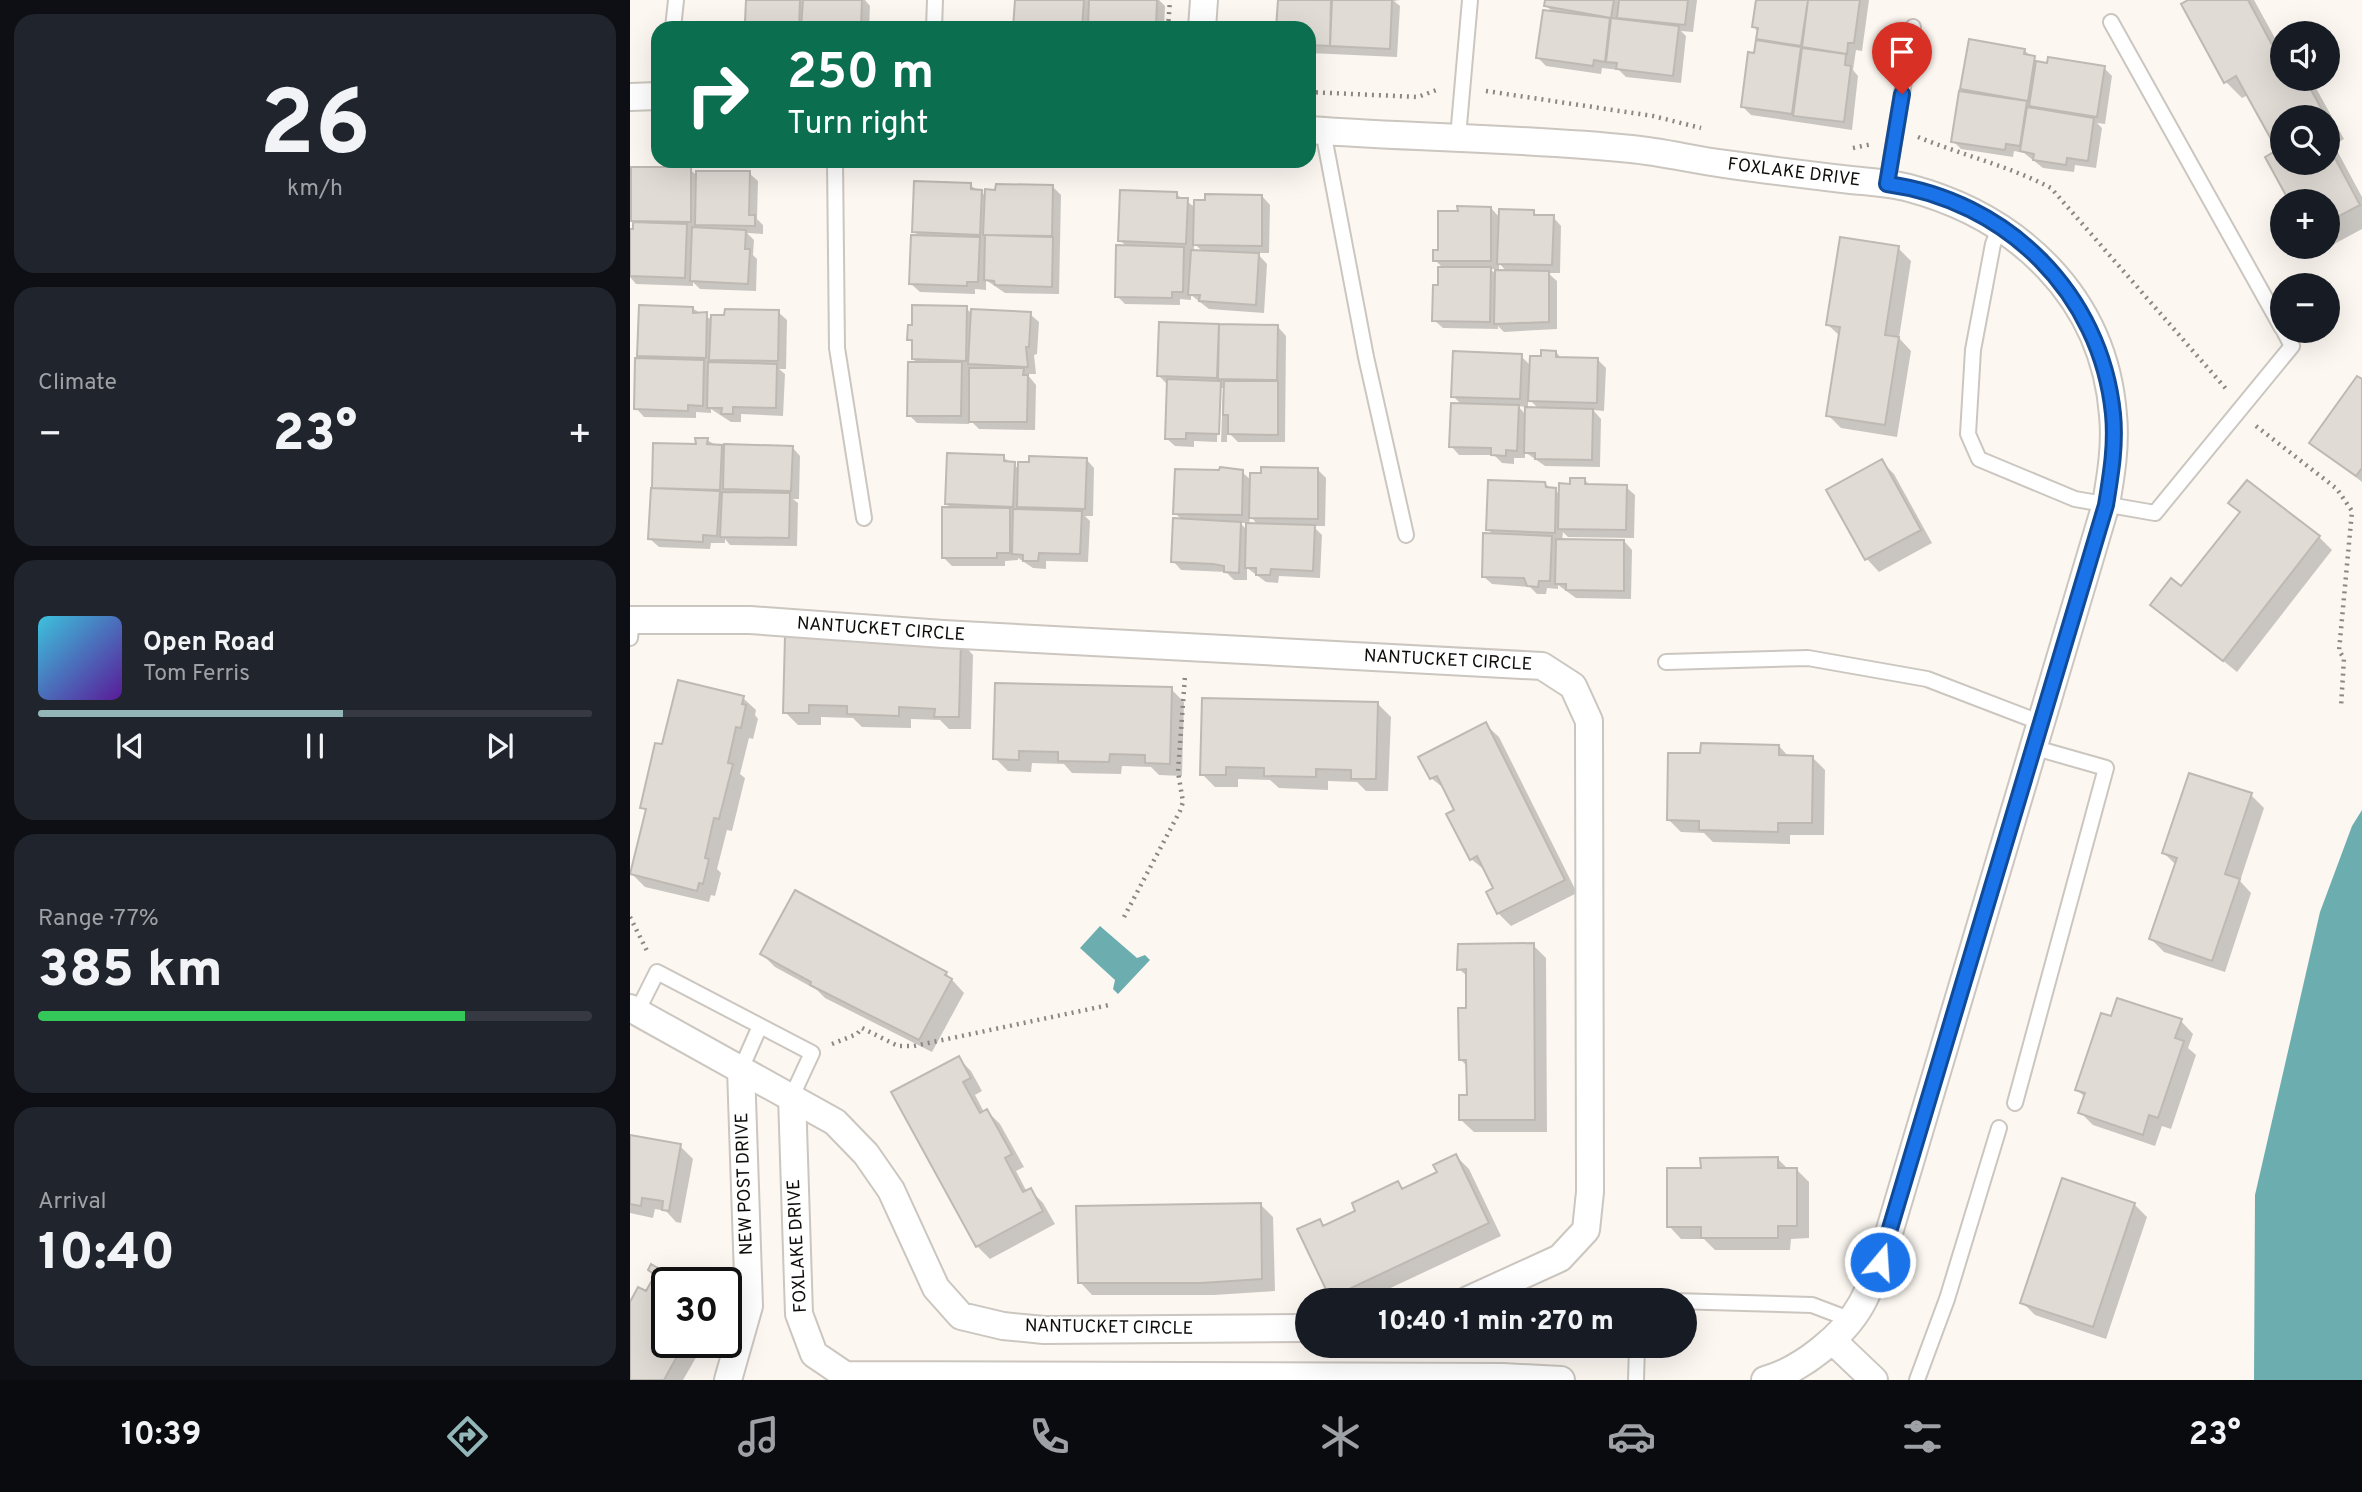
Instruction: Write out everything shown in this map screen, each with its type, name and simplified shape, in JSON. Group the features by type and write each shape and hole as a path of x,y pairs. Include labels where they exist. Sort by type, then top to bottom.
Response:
{"street":[{"path":"1202,21 1204,0"},
{"path":"630,97 651,96"},
{"name":"FOXLAKE DRIVE","path":"1316,130 1634,149 1887,184 1949,200 2000,226 2032,250 2065,285 2089,326 2106,371 2113,414 2114,458 2106,505 2039,722 1901,1196 1875,1273 1862,1304 1841,1329 1804,1360 1765,1380"},
{"name":"NANTUCKET CIRCLE","path":"631,626 750,620 1542,666 1573,686 1588,721 1590,1192 1586,1230 1560,1258 1494,1288"},
{"name":"NANTUCKET CIRCLE","path":"633,1010 835,1122 866,1154 891,1190 936,1288 961,1316 1003,1326 1044,1330 1295,1328"},
{"name":"NEW POST DRIVE","path":"728,1380 748,1306 741,1069"},
{"name":"FOXLAKE DRIVE","path":"792,1096 799,1314 814,1354 845,1375 967,1379 1561,1380"},
{"path":"1841,1329 1874,1380"}],"lane":[{"path":"674,21 676,0"},
{"path":"934,21 935,0"},
{"path":"1458,137 1470,0"},
{"path":"2111,22 2270,306"},
{"path":"1887,184 1913,27"},
{"path":"1316,130 1406,535"},
{"path":"835,168 837,348 864,518"},
{"path":"2000,226 1993,244 1973,350 1968,434 1979,459 2076,499 2155,513 2292,346 2290,343"},
{"path":"1666,662 1808,658 1927,679 2039,722"},
{"path":"2015,1103 2106,768 2032,747"},
{"path":"633,1010 657,972 812,1053 792,1096"},
{"path":"741,1069 760,1026"},
{"path":"1917,1380 1947,1299 1999,1128"},
{"path":"1697,1302 1812,1305 1841,1329"},
{"path":"1636,1380 1637,1358"}],"path":[{"path":"1168,21 1170,0"},
{"path":"1316,92 1418,97 1443,88 1461,89 1653,116 1695,124 1704,130"},
{"path":"1841,148 1854,148 1911,134 1963,156 2022,173 2051,188 2248,420 2337,489 2352,511 2339,651 2344,658 2341,707"},
{"path":"1124,917 1183,802 1178,772 1187,647"},
{"path":"630,917 657,972"},
{"path":"812,1053 857,1034 862,1028 898,1046 914,1046 1109,1005"}],"water":[{"path":"2362,810 2362,1380 2254,1380 2255,1195 2320,912 2352,826"},
{"path":"1100,926 1137,958 1145,955 1150,960 1118,994 1113,989 1115,980 1080,948"}],"building":[{"path":"746,0 800,0 799,21 745,21"},
{"path":"803,0 862,0 861,21 802,21"},
{"path":"1015,0 1084,0 1082,21 1014,21"},
{"path":"1089,0 1157,0 1156,21 1088,21"},
{"path":"1278,0 1331,0 1330,46 1316,45 1316,21 1276,21"},
{"path":"1332,0 1392,0 1390,49 1330,46"},
{"path":"1545,0 1614,0 1611,18 1544,6"},
{"path":"1619,0 1688,0 1685,25 1617,18"},
{"path":"1756,0 1808,0 1801,46 1756,39 1758,28 1752,27"},
{"path":"1808,0 1860,0 1854,43 1848,43 1847,54 1802,47"},
{"path":"2188,0 2248,0 2270,41 2270,91 2312,91 2319,105 2270,105 2270,137 2236,76 2224,83 2181,4"},
{"path":"1543,10 1610,18 1605,62 1594,60 1593,66 1536,58"},
{"path":"1611,18 1679,26 1673,76 1616,69 1617,63 1606,62"},
{"path":"1969,39 2025,49 2024,54 2035,56 2028,101 1960,89"},
{"path":"1756,40 1801,47 1792,114 1741,107 1748,52 1754,53"},
{"path":"1802,48 1846,54 1845,65 1851,66 1844,122 1793,116"},
{"path":"2048,57 2105,66 2097,117 2029,106 2036,61 2047,63"},
{"path":"1959,91 2027,101 2020,146 2006,144 2005,150 1951,142"},
{"path":"2027,107 2094,118 2088,161 2067,158 2066,165 2033,160 2034,154 2020,151"},
{"path":"631,167 691,168 691,222 631,221"},
{"path":"2340,168 2360,205 2340,216 2340,189 2282,189 2275,175 2340,175"},
{"path":"696,171 750,171 749,215 755,215 755,226 695,225"},
{"path":"914,181 971,183 971,189 982,190 980,235 912,232"},
{"path":"996,184 1053,185 1052,236 983,235 985,189 995,190"},
{"path":"1120,190 1177,192 1177,198 1188,198 1186,244 1118,241"},
{"path":"1205,194 1262,195 1262,246 1193,245 1194,200 1205,200"},
{"path":"1457,206 1491,207 1491,261 1433,261 1433,250 1438,250 1438,211 1458,211"},
{"path":"1499,209 1534,210 1534,215 1554,215 1552,265 1497,264"},
{"path":"633,222 687,224 685,278 630,276 630,229 633,229"},
{"path":"692,227 746,230 745,249 750,249 748,284 690,281"},
{"path":"911,235 980,237 978,282 967,282 967,286 909,284"},
{"path":"985,235 1053,237 1052,287 995,285 994,281 984,280"},
{"path":"1840,237 1899,246 1885,335 1899,337 1885,425 1826,416 1840,327 1826,325"},
{"path":"1116,245 1184,247 1183,292 1172,292 1172,298 1115,297"},
{"path":"1191,250 1259,253 1256,305 1199,301 1200,295 1188,295"},
{"path":"1438,267 1491,267 1490,322 1432,321 1433,285 1438,285"},
{"path":"1495,270 1549,271 1549,322 1494,324"},
{"path":"639,305 693,307 693,313 707,312 706,358 637,356"},
{"path":"912,305 967,306 966,361 912,359 912,340 907,340 908,325 912,325"},
{"path":"725,309 779,310 778,361 709,360 711,315 724,315"},
{"path":"971,309 1031,312 1029,347 1026,347 1028,367 968,364"},
{"path":"1159,322 1219,324 1217,378 1157,376"},
{"path":"1219,324 1278,325 1277,380 1218,379"},
{"path":"1541,350 1556,351 1556,357 1598,358 1597,403 1528,401 1530,356 1541,356"},
{"path":"1453,351 1522,354 1520,399 1451,397"},
{"path":"635,358 704,360 703,406 688,405 688,411 634,409"},
{"path":"708,362 777,364 776,408 733,407 733,414 721,414 722,408 707,408"},
{"path":"908,362 962,362 961,416 907,416"},
{"path":"969,368 1024,368 1023,375 1028,375 1027,422 969,422"},
{"path":"2357,376 2362,379 2362,468 2356,476 2309,443"},
{"path":"1167,379 1221,381 1219,434 1186,433 1186,439 1165,439"},
{"path":"1224,381 1278,381 1278,435 1228,434 1228,415 1223,415"},
{"path":"1451,403 1519,405 1517,451 1506,450 1506,456 1491,455 1491,448 1449,447"},
{"path":"1525,407 1593,409 1592,460 1535,459 1535,453 1524,453"},
{"path":"695,438 708,438 707,444 722,445 720,490 652,488 653,443 696,444"},
{"path":"724,444 793,446 791,491 723,489"},
{"path":"947,453 1004,455 1004,461 1015,462 1013,507 945,504"},
{"path":"1029,456 1087,458 1085,509 1017,507 1018,462 1029,462"},
{"path":"1882,459 1921,530 1865,560 1826,490"},
{"path":"1220,467 1243,470 1242,515 1173,514 1175,469 1219,470"},
{"path":"1261,467 1318,468 1318,519 1249,518 1250,473 1261,473"},
{"path":"1570,478 1585,478 1585,484 1627,485 1626,530 1558,529 1559,483 1570,484"},
{"path":"1488,480 1545,482 1546,487 1556,488 1555,533 1486,530"},
{"path":"2247,480 2320,536 2223,661 2150,605 2171,578 2181,586 2240,512 2228,503"},
{"path":"651,488 720,491 717,536 703,535 703,542 648,539"},
{"path":"722,492 790,493 789,538 720,537"},
{"path":"942,507 1010,508 1010,553 997,553 997,558 942,558"},
{"path":"1013,509 1082,511 1080,554 1039,553 1038,561 1023,561 1023,555 1012,554"},
{"path":"1173,518 1241,522 1239,573 1224,572 1224,566 1213,564 1171,562"},
{"path":"1246,523 1315,525 1313,571 1271,569 1270,575 1256,575 1256,568 1245,568"},
{"path":"1483,533 1552,536 1550,581 1539,581 1538,587 1527,586 1524,578 1482,577"},
{"path":"1556,539 1624,540 1624,591 1566,590 1566,584 1555,584"},
{"path":"785,636 961,641 959,717 934,717 935,709 899,707 899,716 847,714 847,706 809,705 809,713 783,713"},
{"path":"678,680 744,696 742,704 746,705 741,728 736,727 728,763 733,764 719,819 714,818 705,858 709,859 703,884 699,883 697,891 630,874 646,809 640,808 655,743 662,744"},
{"path":"995,683 1172,687 1170,764 1145,763 1145,755 1110,754 1109,762 1058,761 1058,752 1019,751 1019,760 993,759"},
{"path":"1202,698 1378,702 1376,779 1351,779 1351,770 1316,769 1316,777 1264,776 1264,768 1226,767 1226,775 1200,775"},
{"path":"1486,722 1565,880 1497,914 1486,892 1493,888 1477,856 1470,860 1446,814 1454,810 1437,776 1430,779 1418,757"},
{"path":"1701,743 1779,745 1779,755 1813,756 1812,823 1778,823 1778,832 1699,830 1699,821 1667,820 1668,753 1700,753"},
{"path":"2189,773 2252,793 2225,874 2240,879 2212,961 2149,939 2177,858 2162,853"},
{"path":"795,890 947,972 945,975 952,979 919,1040 810,985 811,982 760,954"},
{"path":"1534,943 1535,1120 1459,1120 1459,1095 1467,1095 1466,1060 1459,1060 1458,1008 1466,1008 1466,969 1457,970 1458,944"},
{"path":"2117,998 2182,1019 2175,1038 2184,1041 2158,1118 2149,1115 2143,1135 2078,1113 2085,1093 2075,1090 2101,1013 2111,1016"},
{"path":"959,1056 971,1078 963,1082 980,1113 987,1109 1012,1154 1005,1158 1023,1192 1031,1188 1043,1211 976,1247 891,1092"},
{"path":"630,1135 681,1144 669,1211 662,1210 663,1201 642,1198 641,1206 630,1204"},
{"path":"1456,1154 1489,1223 1351,1288 1325,1288 1297,1229 1320,1219 1323,1226 1355,1211 1352,1203 1398,1181 1402,1189 1437,1172 1433,1165"},
{"path":"1778,1157 1778,1168 1797,1168 1797,1226 1778,1226 1778,1238 1701,1238 1701,1227 1667,1227 1667,1168 1701,1168 1700,1158"},
{"path":"2062,1178 2135,1203 2093,1327 2020,1303"},
{"path":"1261,1203 1262,1279 1201,1283 1078,1283 1076,1206"},
{"path":"651,1282 651,1358 676,1358 664,1380 630,1380 630,1302 638,1287 646,1291"}],"route":[{"path":"1880,1262 2106,505 2114,458 2113,414 2106,371 2089,326 2065,285 2032,250 1993,221 1949,200 1887,184 1902,94"}]}
